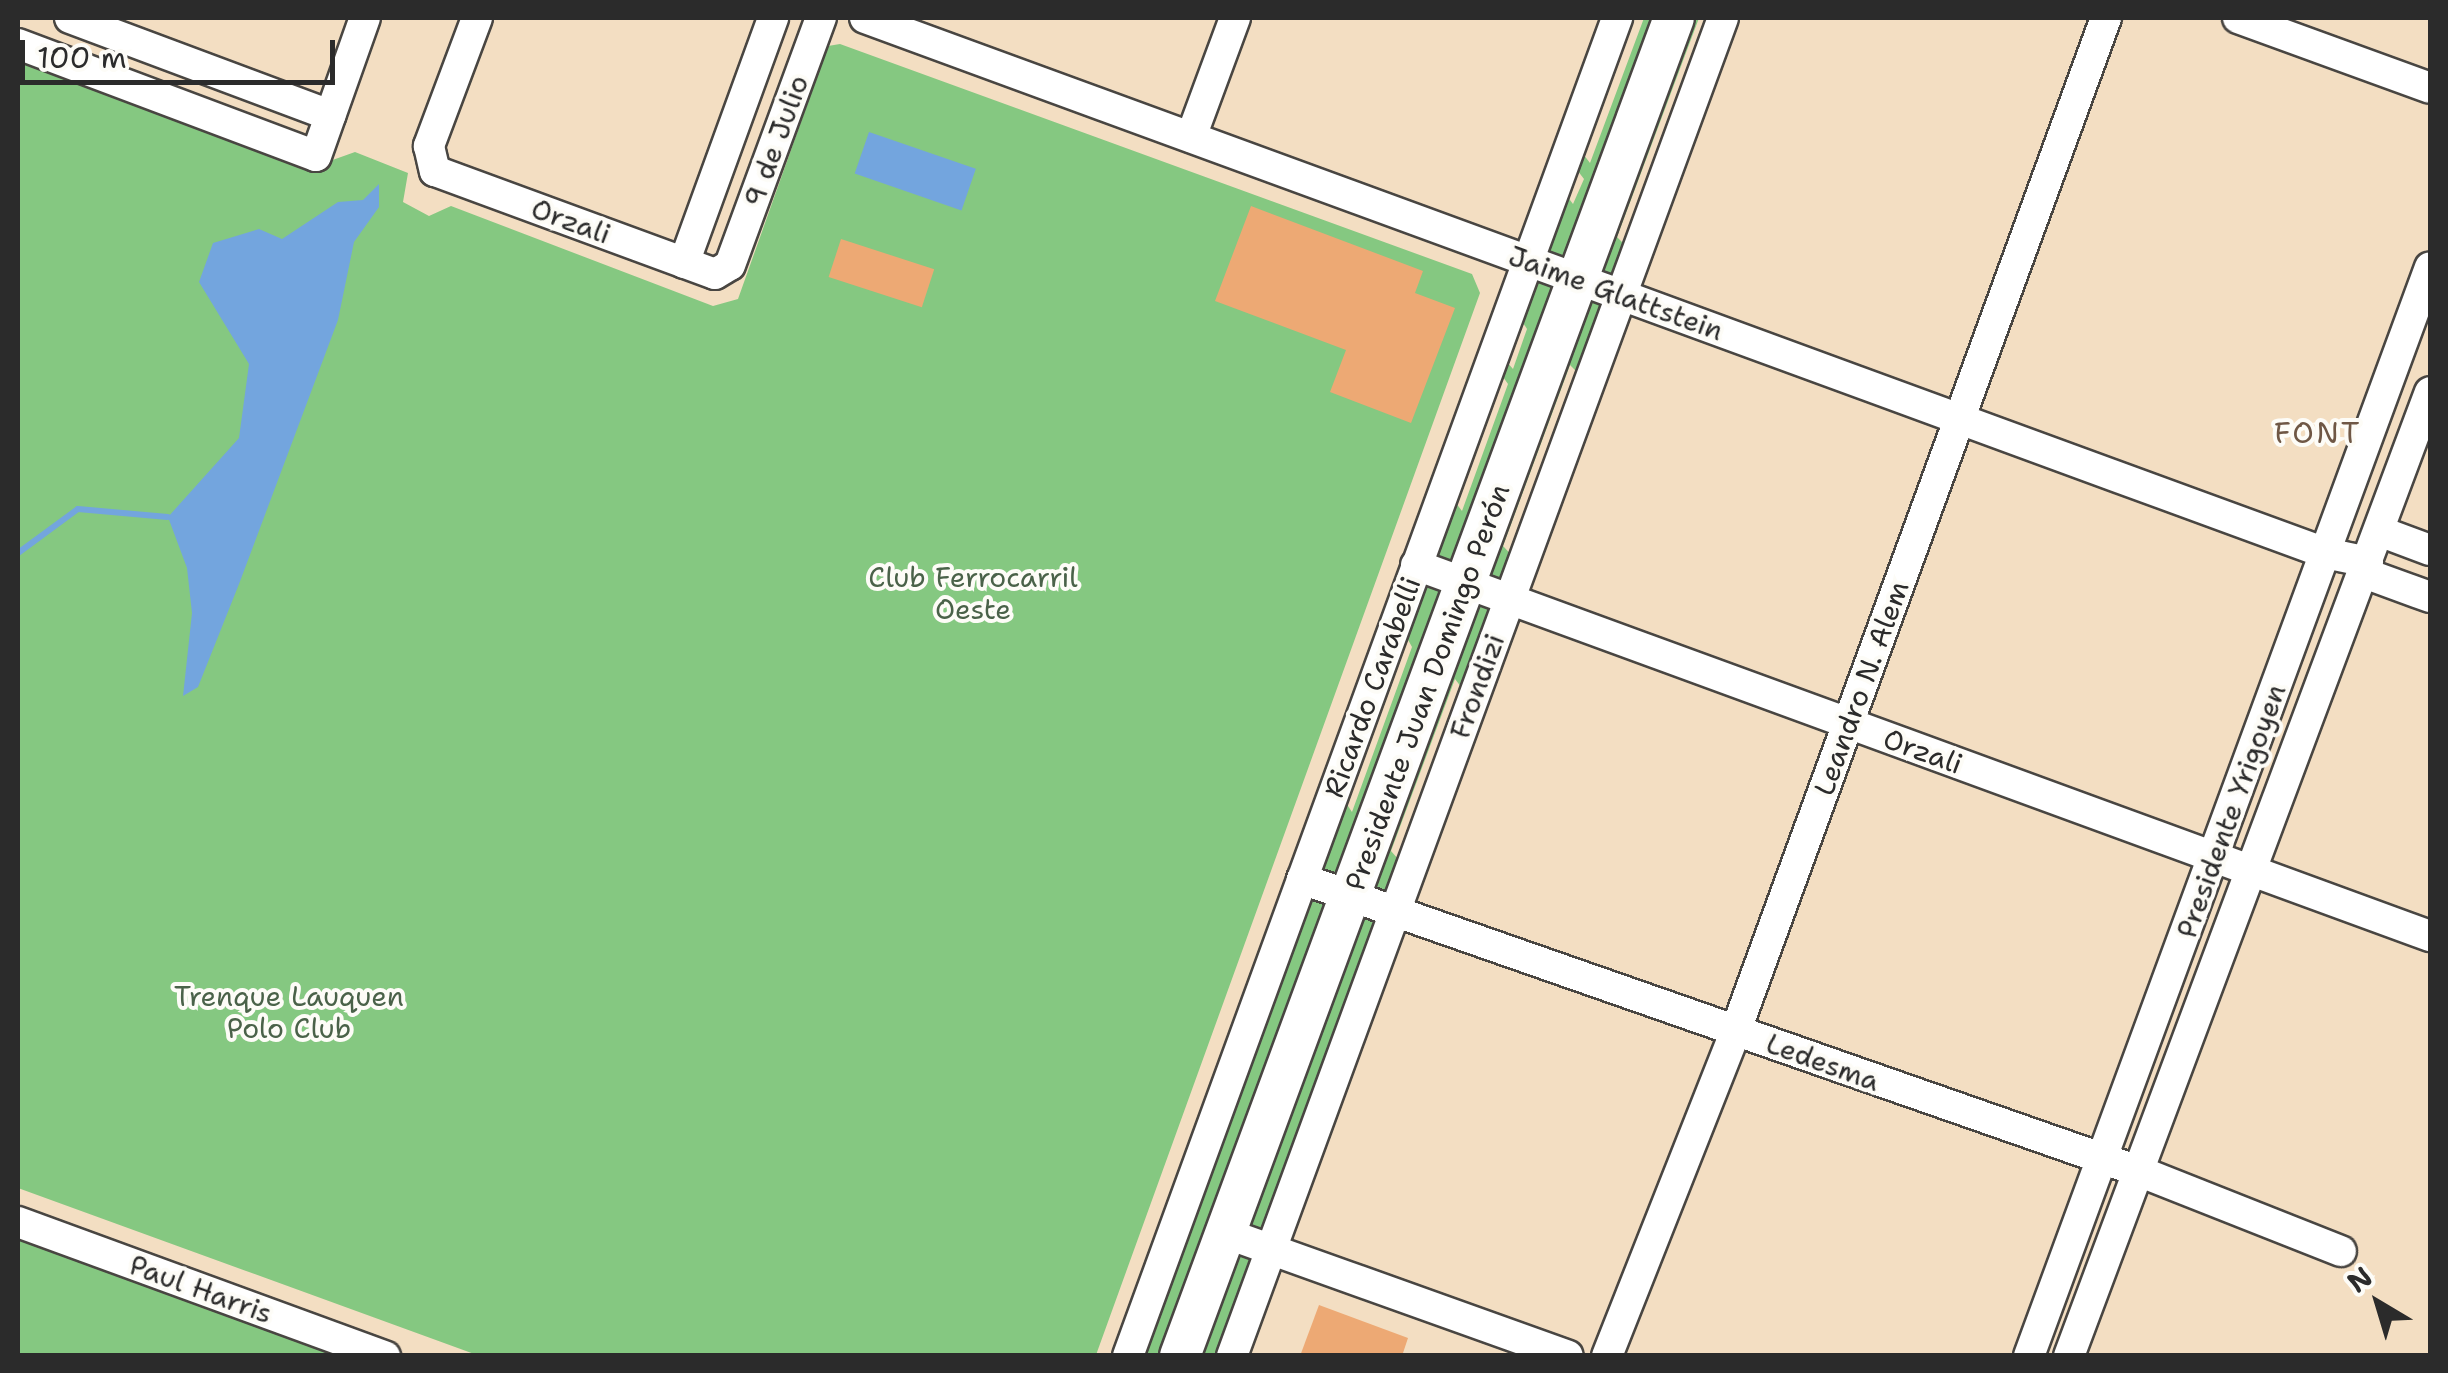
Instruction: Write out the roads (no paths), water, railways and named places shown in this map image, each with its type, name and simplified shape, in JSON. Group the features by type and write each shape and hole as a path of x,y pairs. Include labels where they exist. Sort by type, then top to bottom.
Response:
{"main road":[{"name":"Presidente Juan Domingo Perón","path":"1180,1356 1674,18"}],"street":[{"path":"70,18 330,115"},
{"path":"18,44 316,156 365,18"},
{"name":"Orzali","path":"477,18 430,146 435,171 715,274 730,265"},
{"name":"9 de Julio","path":"684,263 773,18"},
{"name":"9 de Julio","path":"730,265 821,18"},
{"name":"Jaime Glattstein","path":"865,18 2366,568 2430,597"},
{"path":"1191,137 1235,18"},
{"name":"Ricardo Carabelli","path":"1128,1356 1616,18"},
{"name":"Frondizi","path":"1232,1356 1722,18"},
{"name":"Leandro N. Alem","path":"1608,1356 1736,1030 2106,18"},
{"path":"2238,18 2430,88"},
{"name":"Presidente Yrigoyen","path":"2029,1356 2430,267"},
{"name":"Presidente Yrigoyen","path":"2069,1356 2254,872 2430,392"},
{"path":"2379,531 2430,550"},
{"name":"Orzali","path":"1416,565 2430,936"},
{"name":"Ledesma","path":"1302,879 1397,908 2102,1163 2141,1172 2341,1251"},
{"name":"Paul Harris","path":"18,1222 385,1356"},
{"path":"1225,1234 1568,1356"}],"water":[{"path":"869,132 976,169 962,210 855,174"},
{"path":"379,184 379,207 354,242 338,320 239,584 198,687 183,696 192,613 187,568 168,517 239,438 249,364 199,282 213,243 259,229 282,239 338,202 363,200"}],"waterway":[{"path":"18,553 78,509 168,517"}],"district":[{"name":"FONT","path":"2318,433"}],"park label":[{"name":"Club Ferrocarril Oeste","path":"973,593"},
{"name":"Trenque Lauquen Polo Club","path":"289,1012"}]}
